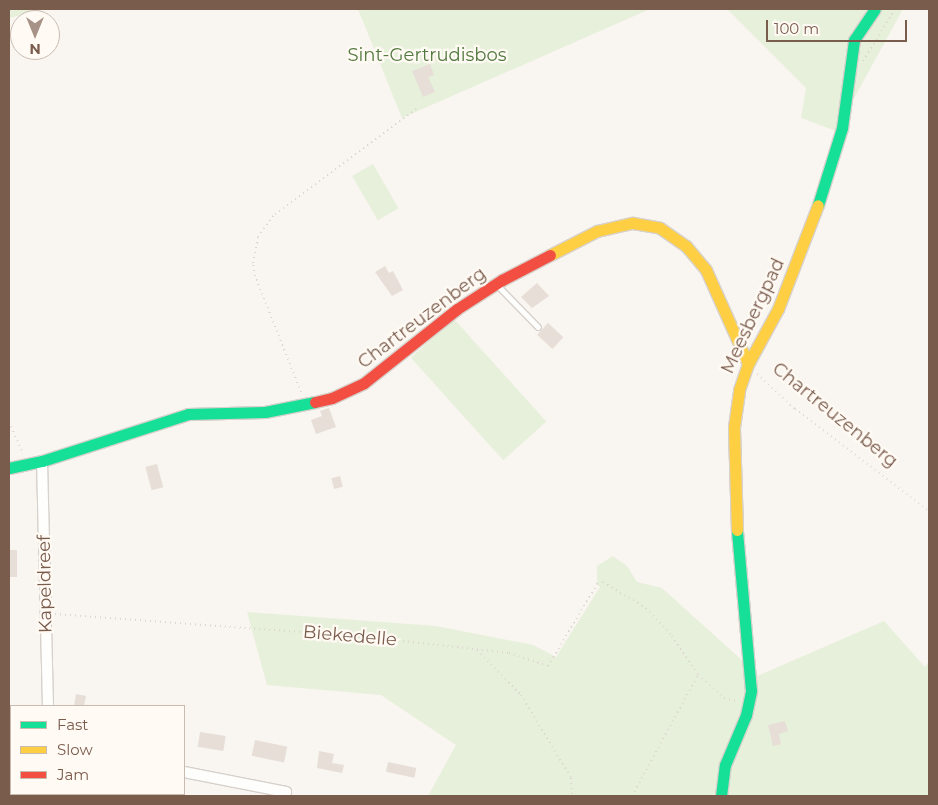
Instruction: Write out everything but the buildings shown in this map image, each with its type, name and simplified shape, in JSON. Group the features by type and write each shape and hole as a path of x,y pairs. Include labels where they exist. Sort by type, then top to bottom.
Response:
{"street":[{"name":"Meesbergpad","path":"721,796 726,765 749,703 750,654 733,462 738,390 748,364 778,309 814,221 846,110 854,40 875,9"},
{"name":"Chartreuzenberg","path":"9,468 42,462 188,414 264,412 305,406 364,383 457,309 496,284 597,231 633,223 660,228 686,246 706,270 748,364"},
{"name":"Kapeldreef","path":"42,462 48,705"},
{"path":"185,772 286,792 285,796"}],"lane":[{"path":"496,284 538,327"}],"path":[{"path":"860,68 895,9"},
{"path":"305,406 295,372 255,276 253,263 258,237 275,214 417,108"},
{"name":"Chartreuzenberg","path":"748,364 795,409 929,511"},
{"path":"9,422 27,465"},
{"name":"Biekedelle","path":"45,614 368,636 509,653 548,666 597,584 603,582 646,608 672,636 698,675"},
{"path":"477,650 520,695 571,778 572,796"},
{"path":"632,796 651,766 698,675 724,698 749,703"}],"green space":[{"path":"9,9 47,9 10,10 9,18"},
{"name":"Sint-Gertrudisbos","path":"358,9 650,9 402,118"},
{"path":"727,9 903,9 836,131 801,118 806,88"},
{"path":"373,164 398,208 378,220 352,176"},
{"path":"454,319 546,422 503,460 411,358"},
{"path":"613,556 627,566 637,582 662,588 744,662 755,677 884,621 925,667 929,662 929,796 428,796 456,745 381,695 267,685 247,612 436,626 533,645 556,657 600,587 597,584 597,566"}],"traffic: fast":[{"path":"818,205 842,128 854,40 875,9"},
{"path":"9,468 42,461 188,414 265,412 315,402"},
{"path":"721,796 725,765 746,715 751,691 737,530"}],"traffic: slow":[{"path":"737,530 734,427 739,390 748,364 778,309 818,205"},
{"path":"550,255 597,231 633,223 660,228 686,246 706,270 748,364"}],"traffic: jam":[{"path":"315,402 332,398 364,383 457,309 502,280 550,255"}]}
